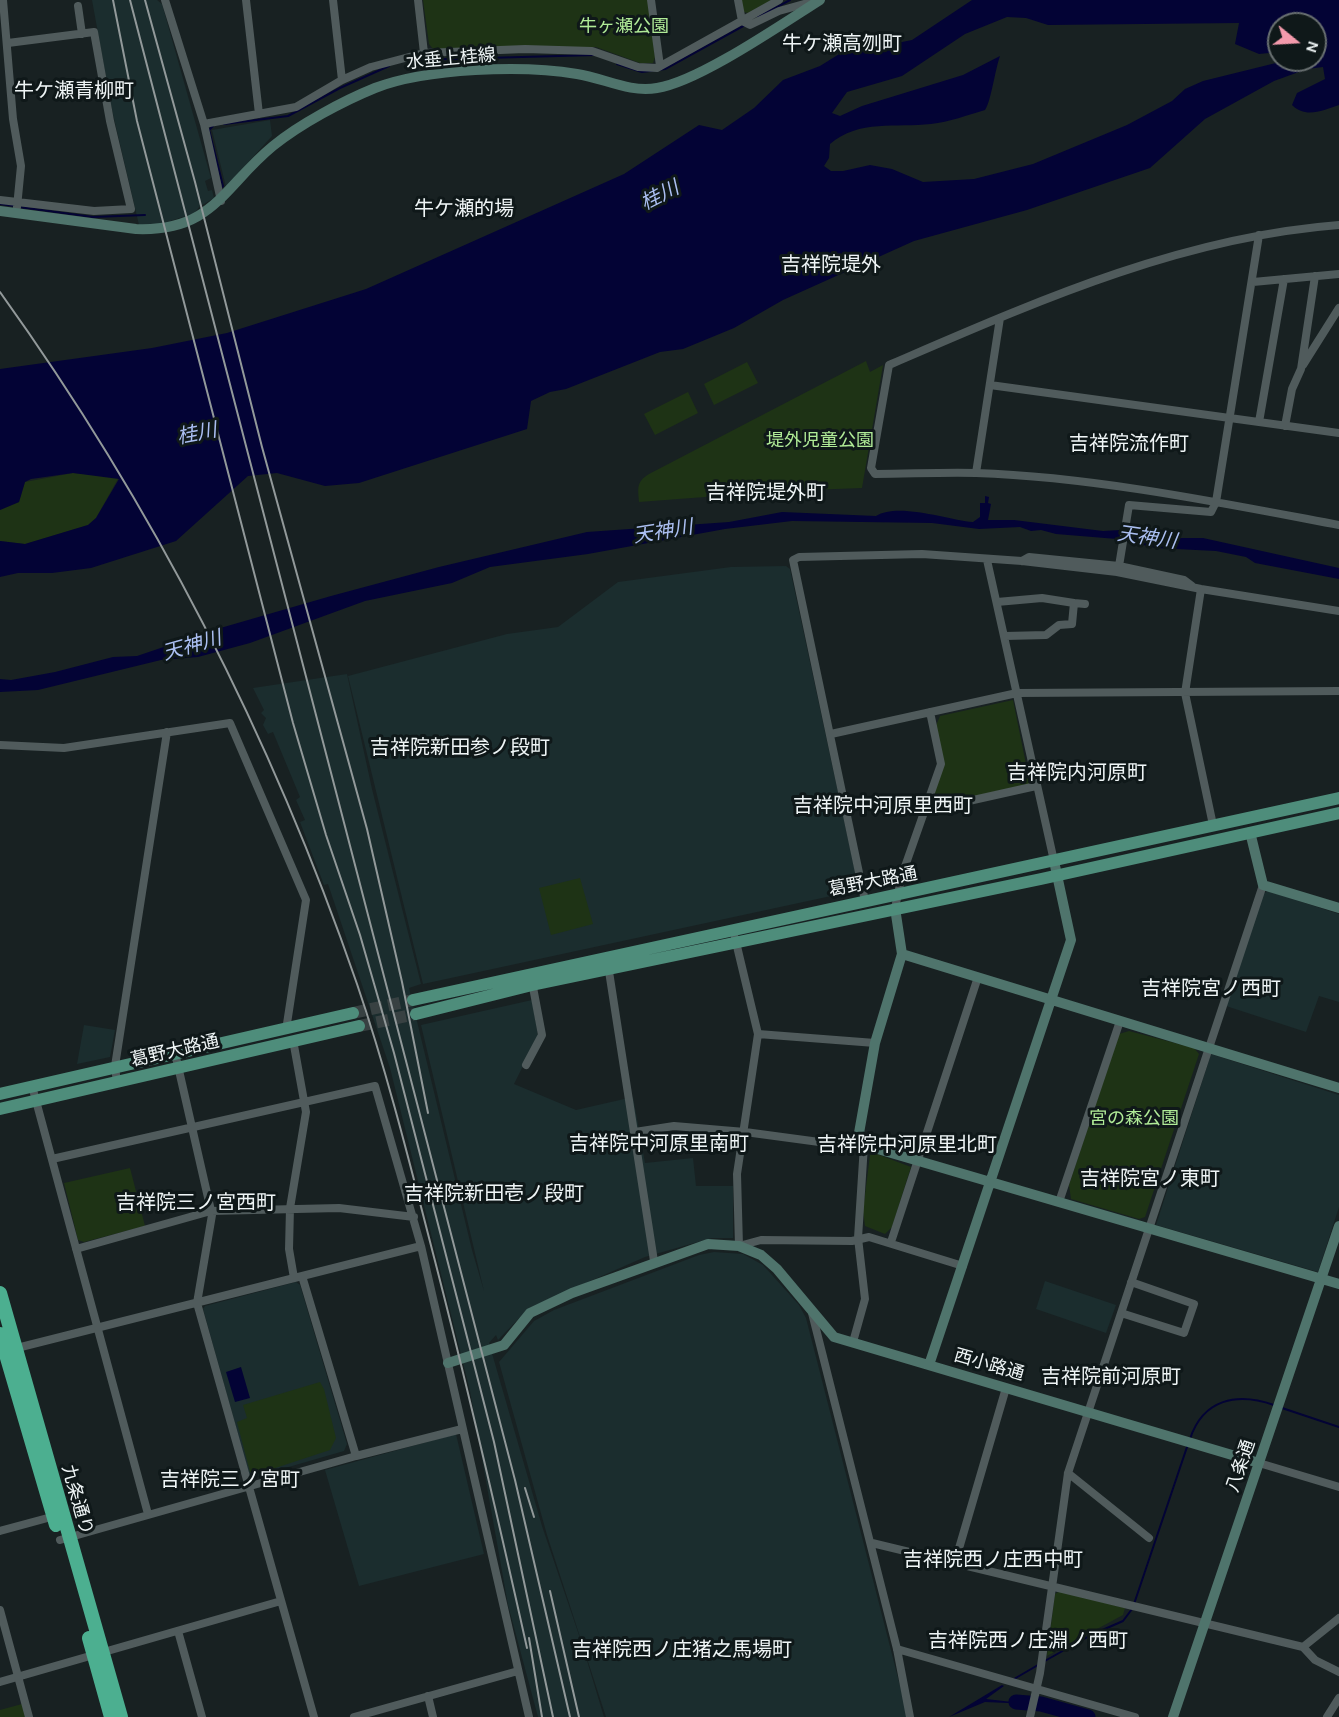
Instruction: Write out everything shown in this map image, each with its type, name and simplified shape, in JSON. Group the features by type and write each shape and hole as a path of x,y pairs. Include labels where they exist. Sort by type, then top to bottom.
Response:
{"highway":[{"name":"九条通り","path":"0,1293 7,1350"},
{"name":"九条通り","path":"0,1334 58,1515 98,1654 121,1717"},
{"name":"九条通り","path":"98,1654 111,1717"}],"main road":[{"name":"葛野大路通","path":"416,1014 606,957 672,942 734,936 896,902 974,885 1054,861 1339,798"},
{"path":"1323,801 1333,814"},
{"name":"葛野大路通","path":"974,885 1057,875 1333,814"},
{"path":"1247,818 1250,832"},
{"path":"1213,825 1216,839"},
{"path":"1129,845 1132,857"},
{"name":"葛野大路通","path":"798,923 865,901 896,902"},
{"name":"葛野大路通","path":"413,1000 531,979 609,970 674,956 734,936"},
{"name":"葛野大路通","path":"0,1094 353,1013"},
{"name":"葛野大路通","path":"0,1109 359,1026"}],"street":[{"path":"3,0 13,119 21,166 17,208"},
{"path":"165,0 204,124 219,194"},
{"path":"246,0 259,114"},
{"path":"333,0 342,80"},
{"path":"418,0 424,53"},
{"path":"651,0 660,66"},
{"path":"738,0 745,23"},
{"path":"745,23 778,0"},
{"path":"204,124 296,107 342,80 392,60 424,53 515,49 592,51 638,67 660,66 745,23 779,10 820,0"},
{"name":"水垂上桂線","path":"0,211 17,208 154,230 184,222 208,211 219,194 280,141 376,88 424,75 519,70 578,74 629,88 657,88 674,84 703,70 820,0"},
{"path":"78,6 82,34"},
{"path":"0,200 17,208 94,211 131,209 110,121 94,32 5,40"},
{"path":"1339,225 1290,229 1176,254 1059,294 889,365 871,468 875,474 976,473 1067,481 1216,502 1339,525"},
{"path":"1120,562 1129,506 1176,507 1211,512 1216,502 1259,236"},
{"path":"1253,282 1339,274"},
{"path":"1301,369 1315,276"},
{"path":"1259,422 1284,279"},
{"path":"1285,426 1292,388 1301,369 1339,308"},
{"path":"976,473 1000,318"},
{"path":"990,385 1339,433"},
{"path":"865,901 793,560 799,557 921,554 1022,561 1117,572 1198,589 1339,611"},
{"path":"1022,561 1029,557 1120,562 1184,580 1198,589"},
{"path":"929,1365 1071,940 987,560"},
{"path":"1198,589 1185,693 1213,825"},
{"path":"997,602 1042,598 1085,604"},
{"path":"1005,636 1046,635 1059,625 1072,624 1074,603"},
{"path":"831,734 1017,693 1339,691"},
{"path":"853,1342 865,1299 858,1238 864,1145 859,1132 875,1042 902,954 896,902 941,764 930,712"},
{"path":"0,745 64,748 230,723 306,900 285,1029 294,1042 306,1101 290,1208 289,1249 356,1456"},
{"path":"117,1083 114,1066 167,732"},
{"path":"924,812 1036,786"},
{"path":"1031,1714 1043,1656 1068,1473 1263,885 1250,832"},
{"path":"1263,885 1339,908"},
{"path":"734,936 758,1034 737,1174 739,1246"},
{"path":"672,942 674,956"},
{"path":"902,954 1339,1088"},
{"path":"606,957 654,1262"},
{"path":"891,1242 978,977"},
{"path":"526,1065 542,1035 531,979"},
{"path":"1059,1202 1120,1021"},
{"path":"758,1034 875,1042"},
{"path":"175,1053 211,1211 196,1303 314,1717"},
{"path":"32,1086 148,1514"},
{"path":"52,1159 375,1086 414,1217 529,1717"},
{"path":"635,1132 674,1126 745,1132 849,1146 864,1145 1148,1230 1339,1284"},
{"path":"76,1249 211,1211 339,1208 414,1217"},
{"name":"八条通","path":"1173,1717 1339,1226"},
{"path":"448,1363 504,1344 530,1313 572,1293 708,1244 739,1246 761,1240 852,1241 869,1236 963,1266"},
{"path":"7,1350 421,1246"},
{"name":"西小路通","path":"739,1246 761,1255 777,1269 834,1337 1339,1486"},
{"path":"1121,1313 1184,1333 1194,1304 1131,1282"},
{"path":"811,1312 872,1543 897,1648 910,1717"},
{"path":"955,1562 1006,1388"},
{"path":"64,1539 356,1456 462,1429"},
{"path":"1068,1473 1149,1538"},
{"path":"0,1531 58,1515"},
{"path":"872,1543 1303,1647 1315,1660 1339,1672"},
{"path":"0,1682 281,1601"},
{"path":"0,1610 29,1717"},
{"path":"1303,1647 1339,1618"},
{"path":"178,1631 202,1717"},
{"path":"897,1648 1018,1683 1037,1691 1136,1717"},
{"path":"354,1717 518,1671"},
{"path":"428,1696 433,1717"},
{"path":"1327,1717 1339,1700"}],"shaded area":[{"path":"92,0 157,0 162,4 211,178 205,181 208,191 212,190 214,198 199,207 195,213 155,226 139,225 112,110"},
{"path":"270,120 272,136 226,187 212,130"},
{"path":"786,566 790,569 859,890 423,984 348,676 507,634 558,627 618,582 731,567"},
{"path":"347,674 372,789 421,984 409,988 484,1291 421,1025 532,1000 538,1036 514,1084 576,1110 633,1097 645,1163 693,1158 696,1186 733,1186 733,1238 712,1238 645,1257 529,1308 498,1340 496,1335 489,1343 542,1526 604,1717 538,1717 508,1605 470,1391 390,1068 328,884 324,885 300,822 305,820 296,800 300,797 273,732 268,734 263,725 266,718 261,713 264,710 253,688"},
{"path":"1268,891 1339,914 1339,1002 1319,996 1306,1032 1226,1006 1263,894"},
{"path":"84,1025 115,1030 110,1057 77,1064"},
{"path":"1211,1054 1339,1095 1339,1207 1318,1272 1156,1225"},
{"path":"714,1252 743,1254 763,1265 799,1305 806,1318 908,1717 606,1717 547,1535 499,1362 534,1321 554,1310 699,1255"},
{"path":"1045,1281 1116,1305 1106,1333 1036,1309"},
{"path":"296,1282 300,1285 347,1444 344,1451 254,1477 249,1474 203,1309 205,1306"},
{"path":"456,1434 484,1554 359,1586 325,1470"}],"green space":[{"name":"牛ヶ瀬公園","path":"423,0 648,0 655,57 653,63 640,63 596,47 433,49 429,44"},
{"path":"741,0 772,0 748,13 744,12"},
{"name":"堤外児童公園","path":"866,361 870,372 883,365 862,488 784,491 639,502 639,486 649,474"},
{"path":"747,362 758,383 714,405 704,384"},
{"path":"688,392 698,413 655,435 644,414"},
{"path":"73,473 119,477 96,518 88,525 25,544 0,541 0,510 19,502 25,482"},
{"path":"1013,700 1030,784 934,805 931,803 943,764 935,728 940,716"},
{"path":"580,878 593,924 551,935 539,888"},
{"name":"宮の森公園","path":"1129,1031 1194,1048 1199,1054 1145,1217 1139,1219 1071,1199 1069,1185 1119,1034"},
{"path":"874,1153 911,1167 892,1227 885,1234 865,1226 863,1211 870,1155"},
{"path":"130,1168 145,1226 84,1242 78,1240 64,1183"},
{"path":"320,1382 324,1389 336,1438 330,1450 254,1475 250,1472 237,1422 247,1418 243,1405"},
{"path":"1060,1591 1125,1608 1123,1615 1047,1656 1055,1594"},
{"path":"22,1704 25,1717 0,1717 0,1710"}],"water":[{"name":"桂川","path":"972,0 1339,0 1339,105 1321,111 1303,112 1292,105 1297,93 1325,79 1327,12 1267,12 1267,53 1259,54 1235,44 1239,23 1048,25 1026,18 1007,17 965,34 902,76 847,92 832,113 840,116 862,106 963,75 1000,56 985,110 938,123 878,126 853,131 830,144 829,158 824,166 831,171 843,171 870,165 892,169 923,182 974,179 1033,164 1127,125 1172,101 1185,89 1203,81 1267,65 1267,72 1299,72 1274,81 1205,119 1150,168 1027,210 914,241 783,300 734,328 683,349 660,352 566,389 550,392 531,401 527,429 359,483 325,486 277,473 248,476 176,541 91,568 52,573 18,573 0,577 0,541 25,544 88,525 96,518 119,479 73,473 31,479 25,482 19,502 0,510 0,369 152,348 227,333 366,289 624,174 699,125 722,130 754,108 783,80 820,66 865,38 887,45 912,40"},
{"name":"天神川","path":"985,496 989,497 988,503 991,504 988,520 1014,520 1103,531 1121,530 1170,538 1203,538 1339,568 1339,579 1255,563 1246,557 1216,551 1156,548 1117,539 1056,534 1041,530 1031,531 1020,527 979,529 932,523 792,521 725,529 588,554 490,567 452,583 365,601 250,643 198,657 161,660 38,690 0,692 0,679 11,680 55,672 113,657 137,656 217,629 331,596 439,567 587,532 729,522 782,512 876,516 885,512 910,511 973,522 980,517 980,503 985,503"},
{"path":"241,1367 250,1398 235,1402 226,1372"},
{"path":"1002,1685 1004,1686 986,1699 1030,1704 985,1702 949,1717"}],"waterway":[{"path":"758,17 790,0"},
{"path":"617,64 642,72 665,69 745,25"},
{"path":"412,60 595,55"},
{"path":"224,124 288,116 340,88 389,66"},
{"path":"213,126 209,130 223,186 221,188"},
{"path":"0,204 14,206"},
{"path":"19,207 93,217 145,215"},
{"path":"1190,1439 1203,1415 1223,1402 1247,1399 1274,1405"},
{"path":"1282,1408 1339,1427"},
{"path":"1134,1604 1187,1447"},
{"path":"1043,1662 1091,1635 1123,1621 1132,1609"},
{"path":"1014,1679 1038,1665"},
{"path":"1016,1702 1041,1704 1088,1717"}],"tunnel":[{"path":"353,1013 413,1000"},
{"path":"359,1026 416,1014"}],"railway":[{"path":"113,0 137,121 293,723 326,835 360,935 394,1053 494,1442 553,1717"},
{"path":"130,0 515,1480 570,1717"},
{"path":"145,0 195,182 262,447 367,829 402,982 428,1113"},
{"path":"0,292 108,455 204,625 287,801 323,892 357,984 399,1122 459,1357 527,1648"},
{"path":"525,1488 534,1517"},
{"path":"550,1591 579,1717"},
{"path":"529,1638 542,1717"}],"district":[{"name":"牛ケ瀬高刎町","path":"842,44"},
{"name":"牛ケ瀬青柳町","path":"74,91"},
{"name":"牛ケ瀬的場","path":"464,209"},
{"name":"吉祥院堤外","path":"831,265"},
{"name":"吉祥院流作町","path":"1129,444"},
{"name":"吉祥院堤外町","path":"766,493"},
{"name":"吉祥院新田参ノ段町","path":"460,748"},
{"name":"吉祥院内河原町","path":"1077,773"},
{"name":"吉祥院中河原里西町","path":"883,806"},
{"name":"吉祥院宮ノ西町","path":"1211,989"},
{"name":"吉祥院中河原里南町","path":"659,1144"},
{"name":"吉祥院中河原里北町","path":"907,1145"},
{"name":"吉祥院宮ノ東町","path":"1150,1179"},
{"name":"吉祥院新田壱ノ段町","path":"494,1194"},
{"name":"吉祥院三ノ宮西町","path":"196,1203"},
{"name":"吉祥院前河原町","path":"1111,1377"},
{"name":"吉祥院三ノ宮町","path":"230,1480"},
{"name":"吉祥院西ノ庄西中町","path":"993,1560"},
{"name":"吉祥院西ノ庄淵ノ西町","path":"1028,1641"},
{"name":"吉祥院西ノ庄猪之馬場町","path":"682,1650"}]}
